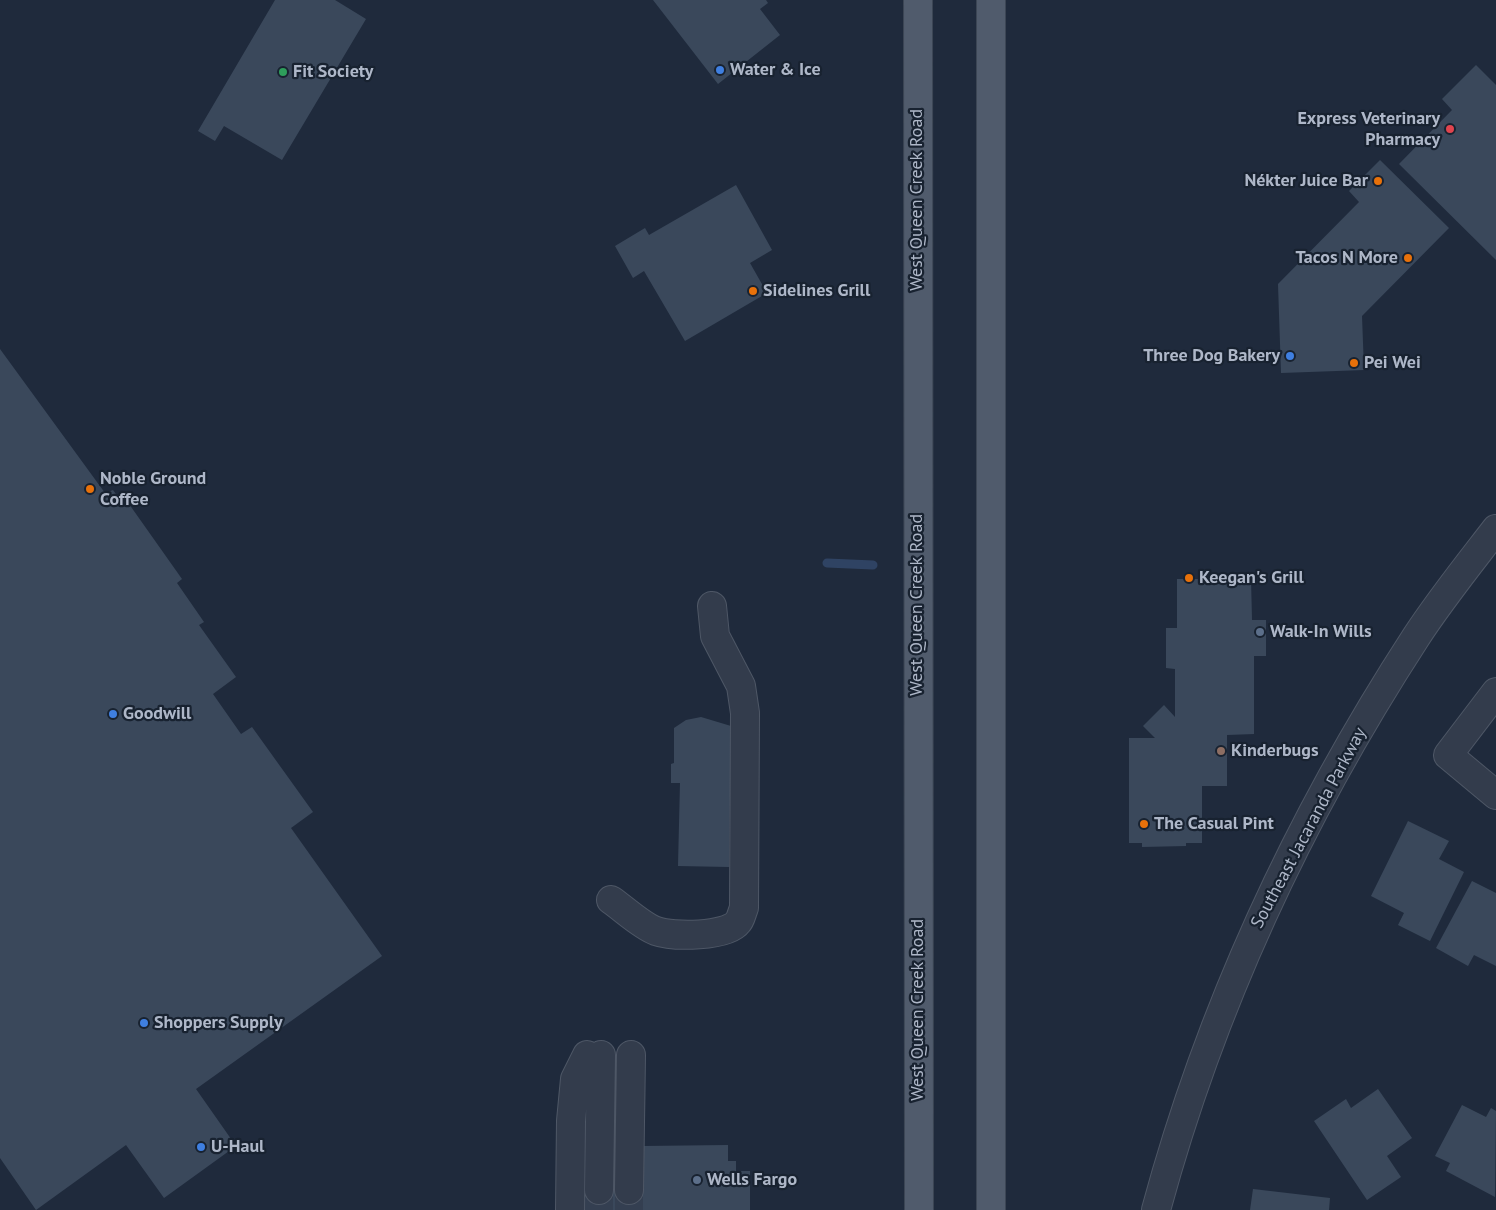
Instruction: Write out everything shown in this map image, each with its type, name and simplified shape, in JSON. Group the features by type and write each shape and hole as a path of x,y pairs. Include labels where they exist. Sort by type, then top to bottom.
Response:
{"main road":[{"name":"West Queen Creek Road","path":"918,0 919,1210"},
{"path":"991,0 992,1210"}],"street":[{"name":"Southeast Jacaranda Parkway","path":"1156,1210 1172,1150 1219,1017 1289,858 1369,715 1417,636 1496,528"},
{"path":"611,900 656,931 676,934 712,934 729,929 738,922 744,908 744,713 741,686 715,636 712,606"},
{"path":"1496,692 1448,755 1496,795"},
{"path":"570,1210 571,1121 575,1080 609,1055 615,1190"}],"building":[{"name":"Fit Society","path":"275,0 335,0 366,19 282,160 224,126 215,141 198,131"},
{"path":"653,0 766,0 768,3 760,9 780,35 718,84"},
{"path":"1476,65 1496,85 1496,260 1399,164 1452,110 1442,99"},
{"path":"1380,160 1449,228 1362,316 1364,370 1281,373 1278,284 1359,202 1349,191"},
{"path":"736,185 772,250 750,263 767,293 685,341 644,271 633,278 615,246 645,228 649,235"},
{"path":"0,349 105,493 113,490 125,507 129,504 182,579 177,583 204,622 199,625 236,677 213,694 241,734 252,727 313,812 291,828 382,956 196,1089 236,1146 164,1198 126,1145 36,1210 0,1158"},
{"path":"1177,579 1251,579 1252,620 1266,620 1266,656 1254,656 1254,734 1227,735 1227,786 1202,786 1202,843 1186,843 1186,846 1142,847 1142,843 1129,843 1129,738 1155,738 1143,726 1164,705 1175,717 1175,669 1166,668 1166,628 1177,628"},
{"path":"701,717 731,726 729,867 678,866 680,783 671,783 671,764 674,763 674,728 686,720"},
{"path":"1408,821 1449,841 1439,859 1464,872 1430,941 1398,925 1404,913 1371,896"},
{"path":"1472,881 1496,893 1496,966 1474,955 1468,966 1436,948"},
{"path":"1378,1089 1412,1138 1387,1156 1401,1177 1367,1200 1314,1121 1346,1099 1351,1108"},
{"path":"1462,1105 1486,1117 1491,1108 1496,1111 1495,1197 1446,1171 1450,1163 1435,1156"},
{"name":"Wells Fargo","path":"728,1145 728,1161 736,1161 736,1171 750,1171 750,1210 584,1210 584,1190 643,1189 643,1146"},
{"path":"1253,1189 1330,1198 1329,1210 1250,1210"}],"waterway":[{"path":"827,563 873,565"}],"tunnel":[{"path":"599,1190 599,1210"},
{"path":"629,1190 629,1210"}],"place":[{"name":"Water & Ice","path":"720,70"},
{"name":"Fit Society","path":"283,72"},
{"name":"Express Veterinary Pharmacy","path":"1450,129"},
{"name":"Nékter Juice Bar","path":"1378,181"},
{"name":"Tacos N More","path":"1408,258"},
{"name":"Sidelines Grill","path":"753,291"},
{"name":"Three Dog Bakery","path":"1290,356"},
{"name":"Pei Wei","path":"1354,363"},
{"name":"Noble Ground Coffee","path":"90,489"},
{"name":"Keegan's Grill","path":"1189,578"},
{"name":"Walk-In Wills","path":"1260,632"},
{"name":"Goodwill","path":"113,714"},
{"name":"Kinderbugs","path":"1221,751"},
{"name":"The Casual Pint","path":"1144,824"},
{"name":"Shoppers Supply","path":"144,1023"},
{"name":"U-Haul","path":"201,1147"},
{"name":"Wells Fargo","path":"697,1180"}]}
